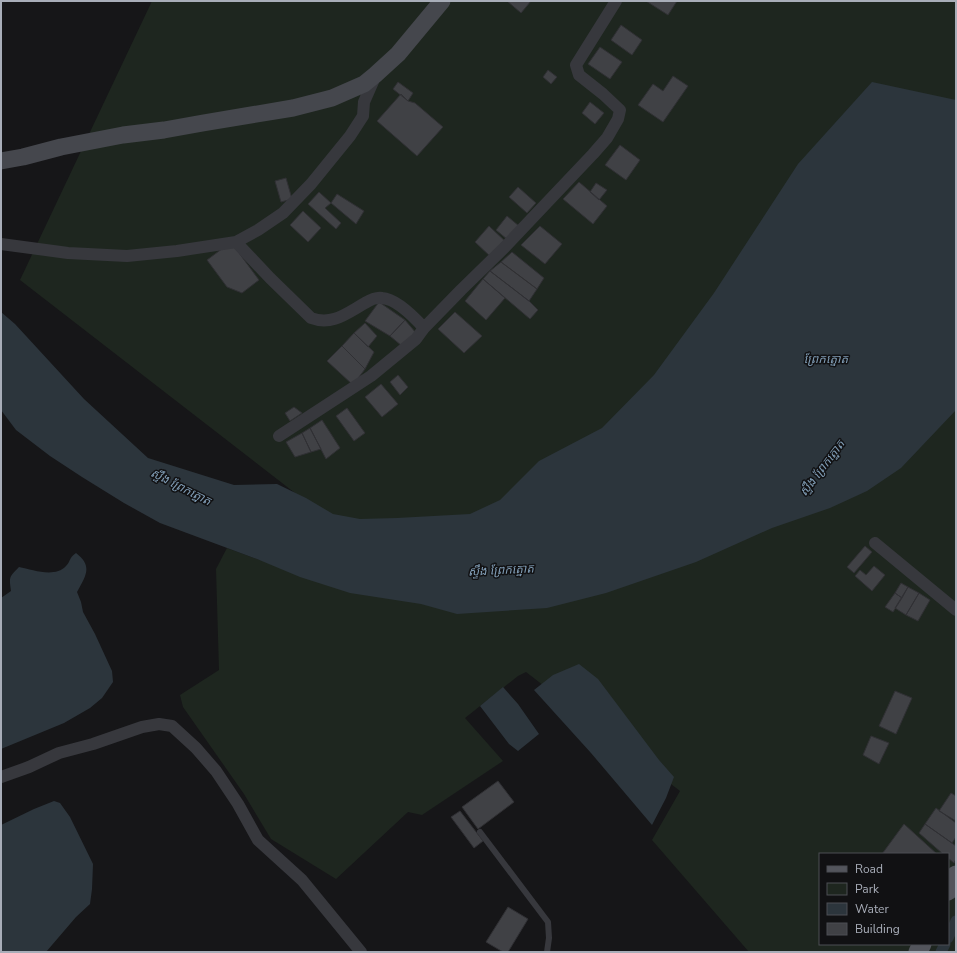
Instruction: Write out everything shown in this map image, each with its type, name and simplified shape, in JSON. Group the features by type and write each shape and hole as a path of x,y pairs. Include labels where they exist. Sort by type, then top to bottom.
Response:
{"main road":[{"path":"1,161 123,135 164,130 293,108 332,98 364,84 375,75 398,54 442,1"},
{"path":"949,889 956,875"}],"street":[{"path":"279,436 372,376 416,339 424,328 576,174 607,138 618,119 620,110 579,74 576,66 616,1"},
{"path":"1,244 68,253 127,256 177,251 236,242 258,230 283,213 311,184 350,136 363,116 364,102 375,75"},
{"path":"236,242 311,318 327,321 336,319 374,299 383,298 392,301 403,308 424,328"},
{"path":"875,543 956,610"},
{"path":"1,777 29,767 59,753 93,744 142,727 159,724 167,724 172,726 196,748 216,771 238,804 258,840 302,880 361,952"}],"lane":[{"path":"480,832 548,922 549,938 547,952"}],"green space":[{"path":"152,1 956,1 956,952 749,952 652,840 680,791 526,672 518,676 465,718 503,761 422,815 408,812 336,879 271,839 244,794 183,707 180,695 219,670 216,569 227,548 257,559 446,610 20,280"}],"water":[{"name":"ព្រែកត្នោត","path":"872,82 956,100 956,410 901,468 867,491 830,508 772,528 696,562 606,593 547,608 457,614 421,604 350,593 300,577 257,559 160,523 124,503 50,456 16,430 1,410 1,312 15,324 84,399 148,458 234,485 277,484 306,498 333,514 360,519 470,514 500,500 539,461 602,428 654,375 714,293 798,164"},
{"path":"76,553 85,562 86,567 85,576 77,592 83,612 112,671 113,682 102,698 90,708 64,723 1,749 1,598 11,591 10,578 19,567 44,572 56,572 66,566"},
{"path":"579,664 598,679 659,760 674,777 666,798 652,825 591,753 534,690 553,675"},
{"path":"503,687 518,704 539,734 518,751 509,744 480,706"},
{"path":"54,801 60,803 70,817 93,864 90,904 76,917 46,952 1,952 1,825"}],"building":[{"path":"507,1 531,1 521,13"},
{"path":"646,1 677,1 668,15"},
{"path":"621,25 642,40 632,55 611,40"},
{"path":"600,47 622,62 610,79 588,64"},
{"path":"548,70 557,77 551,84 543,77"},
{"path":"673,76 688,86 663,122 638,105 653,84 663,91"},
{"path":"398,82 413,93 408,101 393,89"},
{"path":"401,94 408,101 415,103 443,127 417,156 377,121"},
{"path":"590,102 604,113 595,124 582,113"},
{"path":"620,145 640,160 626,180 605,165"},
{"path":"286,178 292,199 281,202 275,181"},
{"path":"579,182 607,206 593,224 563,199"},
{"path":"596,183 607,190 599,200 590,192"},
{"path":"518,187 536,203 527,213 509,197"},
{"path":"319,192 331,203 325,208 341,223 336,229 308,204"},
{"path":"337,194 364,211 356,224 331,203"},
{"path":"303,211 321,228 308,242 290,225"},
{"path":"507,216 519,226 508,240 496,230"},
{"path":"489,226 506,242 492,258 475,242"},
{"path":"540,226 562,244 545,264 521,245"},
{"path":"231,242 259,280 242,293 227,287 207,260"},
{"path":"512,252 544,278 537,289 501,262"},
{"path":"501,262 537,289 529,301 490,271"},
{"path":"490,271 529,301 538,310 530,319 483,279"},
{"path":"483,279 505,298 486,320 465,301"},
{"path":"379,302 405,320 390,336 365,321"},
{"path":"455,312 482,336 464,353 438,329"},
{"path":"405,320 416,333 402,346 390,336"},
{"path":"365,323 377,336 368,347 354,333"},
{"path":"354,333 374,352 365,369 342,346"},
{"path":"342,346 365,369 353,385 327,361"},
{"path":"398,375 408,387 400,395 390,382"},
{"path":"381,384 398,404 382,417 365,397"},
{"path":"294,407 302,413 290,421 285,413"},
{"path":"347,408 365,433 354,441 336,416"},
{"path":"322,420 340,448 326,459 310,428"},
{"path":"310,428 321,449 311,452 302,433"},
{"path":"302,433 311,452 295,457 286,442"},
{"path":"865,546 872,552 854,573 847,567"},
{"path":"874,566 885,575 872,591 855,576 860,570 866,575"},
{"path":"901,583 908,587 902,598 895,593"},
{"path":"908,587 919,593 906,615 895,608"},
{"path":"895,593 902,598 893,612 885,607"},
{"path":"919,593 930,600 918,621 906,615"},
{"path":"895,691 912,698 896,734 879,726"},
{"path":"871,736 889,743 879,764 863,755"},
{"path":"498,781 514,802 478,829 462,807"},
{"path":"951,793 956,796 956,821 939,811"},
{"path":"936,808 956,823 956,837 952,843 925,824"},
{"path":"460,811 483,841 474,848 451,817"},
{"path":"904,824 936,853 883,853"},
{"path":"925,824 956,846 956,859 954,863 949,859 949,853 942,853 919,833"},
{"path":"508,907 528,919 508,952 503,952 486,942"}],"waterway":[{"path":"949,936 956,921"},
{"path":"941,952 944,945"}],"water label":[{"name":"ស្ទឹង ព្រែកត្នោត","path":"822,468"},
{"name":"ស្ទឹង ព្រែកត្នោត","path":"181,487"},
{"name":"ស្ទឹង ព្រែកត្នោត","path":"501,570"}]}
